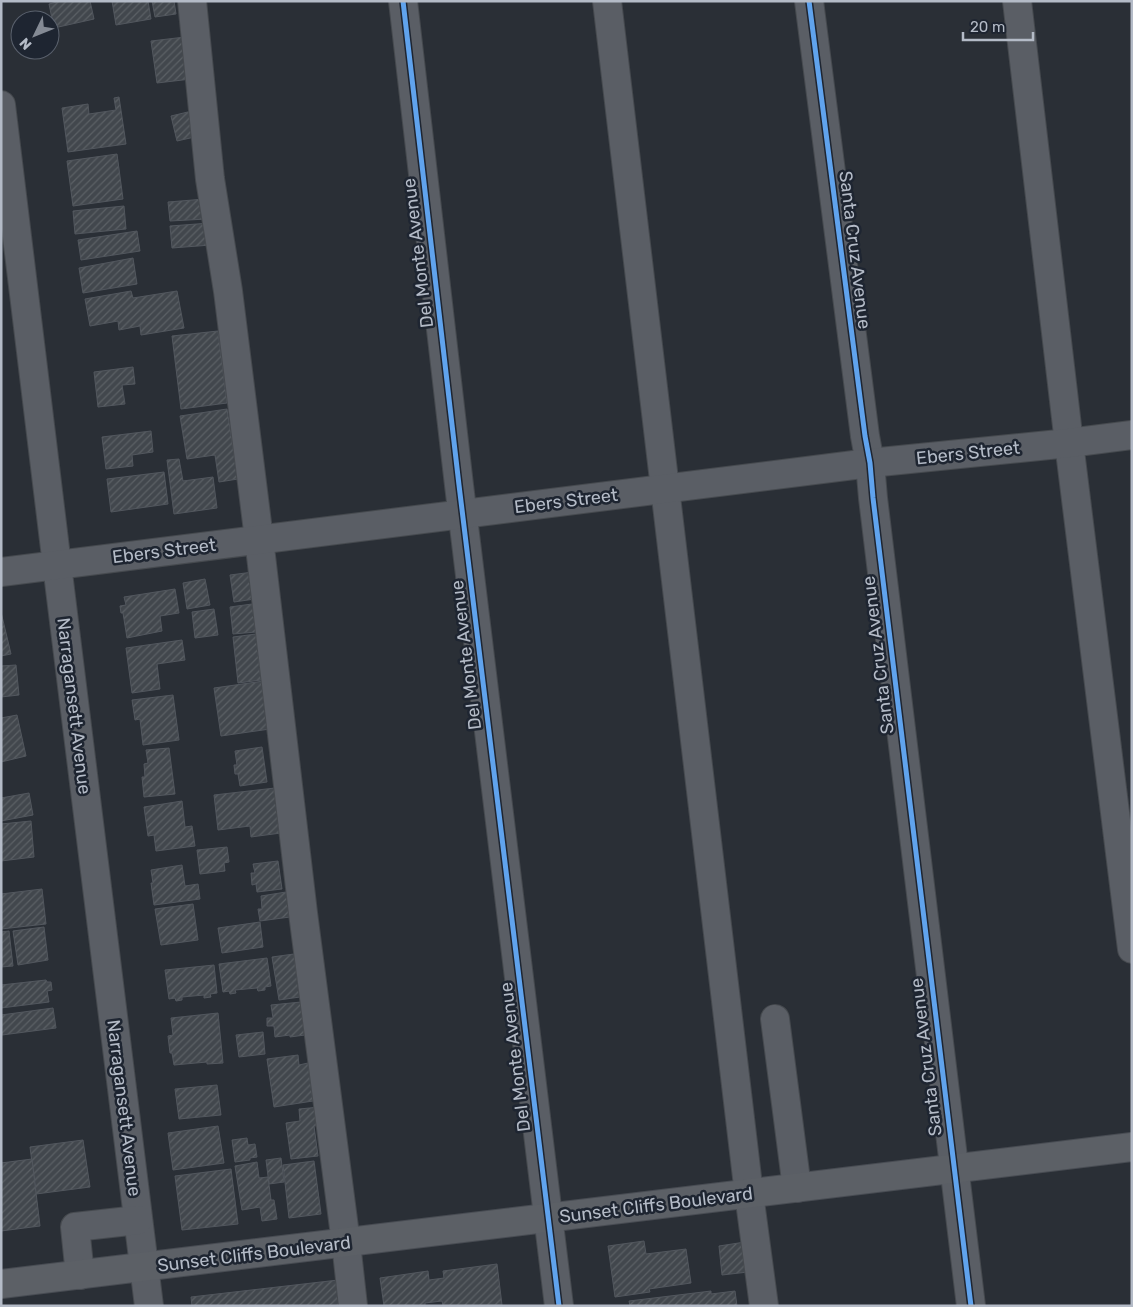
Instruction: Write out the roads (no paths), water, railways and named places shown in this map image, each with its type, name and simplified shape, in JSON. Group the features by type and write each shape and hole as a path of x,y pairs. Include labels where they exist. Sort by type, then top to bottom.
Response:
{"main road":[{"name":"Sunset Cliffs Boulevard","path":"1,1284 1132,1147"}],"street":[{"path":"192,1 210,180 228,291 353,1306"},
{"name":"Del Monte Avenue","path":"402,1 559,1306"},
{"path":"607,1 749,1194 764,1306"},
{"name":"Santa Cruz Avenue","path":"809,1 870,463 971,1306"},
{"path":"1017,1 1069,443 1132,949"},
{"name":"Narragansett Avenue","path":"1,106 149,1306"},
{"name":"Ebers Street","path":"1,572 870,463 1069,443 1132,434"},
{"path":"775,1019 797,1188"},
{"path":"80,1275 75,1227 138,1220"}]}
